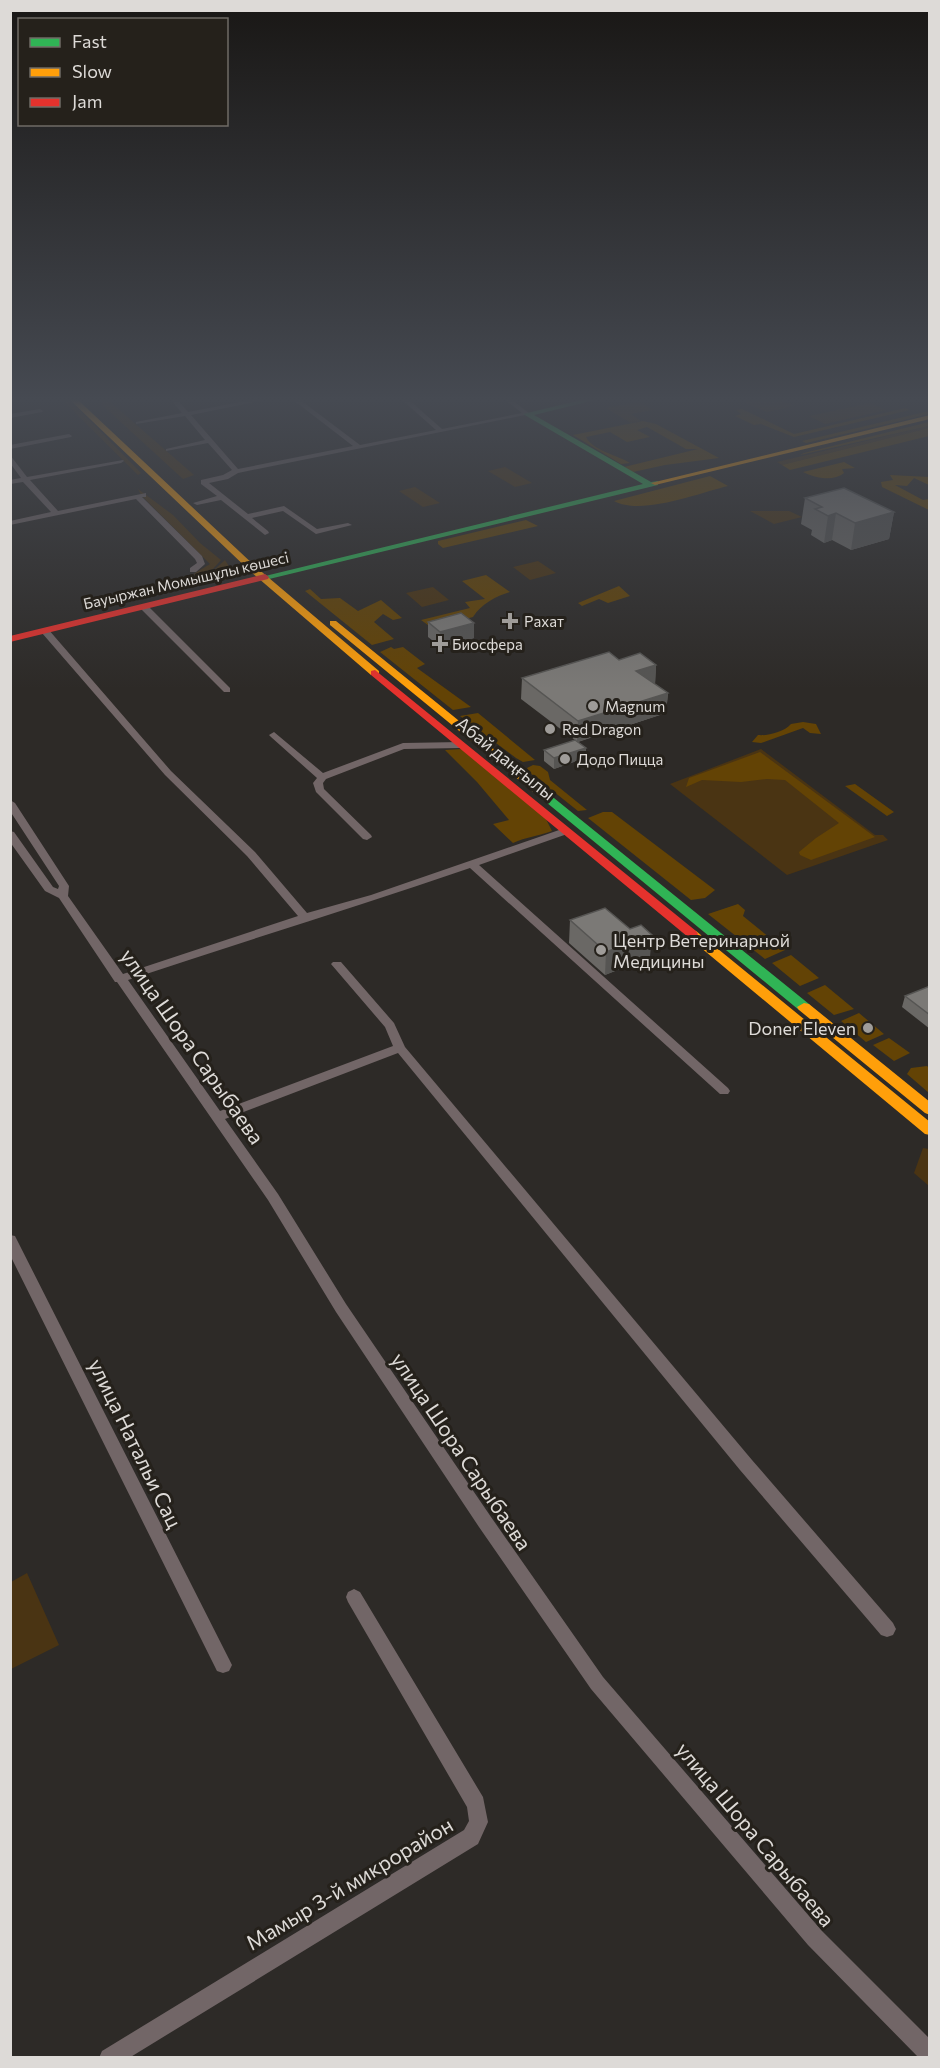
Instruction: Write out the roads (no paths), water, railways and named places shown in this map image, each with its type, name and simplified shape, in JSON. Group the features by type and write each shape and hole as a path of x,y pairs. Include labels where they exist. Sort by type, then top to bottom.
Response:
{"main road":[{"name":"Абай даңғылы","path":"180,496 461,746 930,1130"},
{"name":"Абай даңғылы","path":"189,496 271,577 366,651 930,1110"},
{"name":"Бауыржан Момышұлы көшесі","path":"10,639 608,496"}],"street":[{"path":"40,496 56,513"},
{"path":"10,523 138,496"},
{"path":"140,496 199,558 201,564 193,570"},
{"path":"197,503 223,497 265,533"},
{"path":"248,517 284,508 316,532 348,525"},
{"path":"144,608 227,690"},
{"path":"45,631 168,773 251,854 305,917"},
{"path":"274,735 322,777"},
{"path":"367,837 319,790 318,783 322,777 403,746 461,746"},
{"path":"10,803 64,886 63,896"},
{"path":"119,979 305,917 354,904 566,831"},
{"name":"улица Шора Сарыбаева","path":"10,834 49,890 63,896 119,979 218,1117 273,1197 354,1327 481,1517 597,1683 815,1938 930,2054"},
{"path":"471,863 724,1091"},
{"path":"337,964 390,1026 400,1048 746,1465 887,1629"},
{"path":"218,1117 400,1048"},
{"name":"улица Натальи Сац","path":"10,1240 223,1665"},
{"name":"Мамыр 3-й микрорайон","path":"109,2058 471,1837 479,1822 476,1804 354,1596"}],"place":[{"name":"Рахат","path":"510,621"},
{"name":"Биосфера","path":"440,644"},
{"name":"Magnum","path":"593,706"},
{"name":"Red Dragon","path":"550,729"},
{"name":"Додо Пицца","path":"565,759"},
{"name":"Центр Ветеринарной Медицины","path":"601,950"},
{"name":"Doner Eleven","path":"868,1028"}]}
